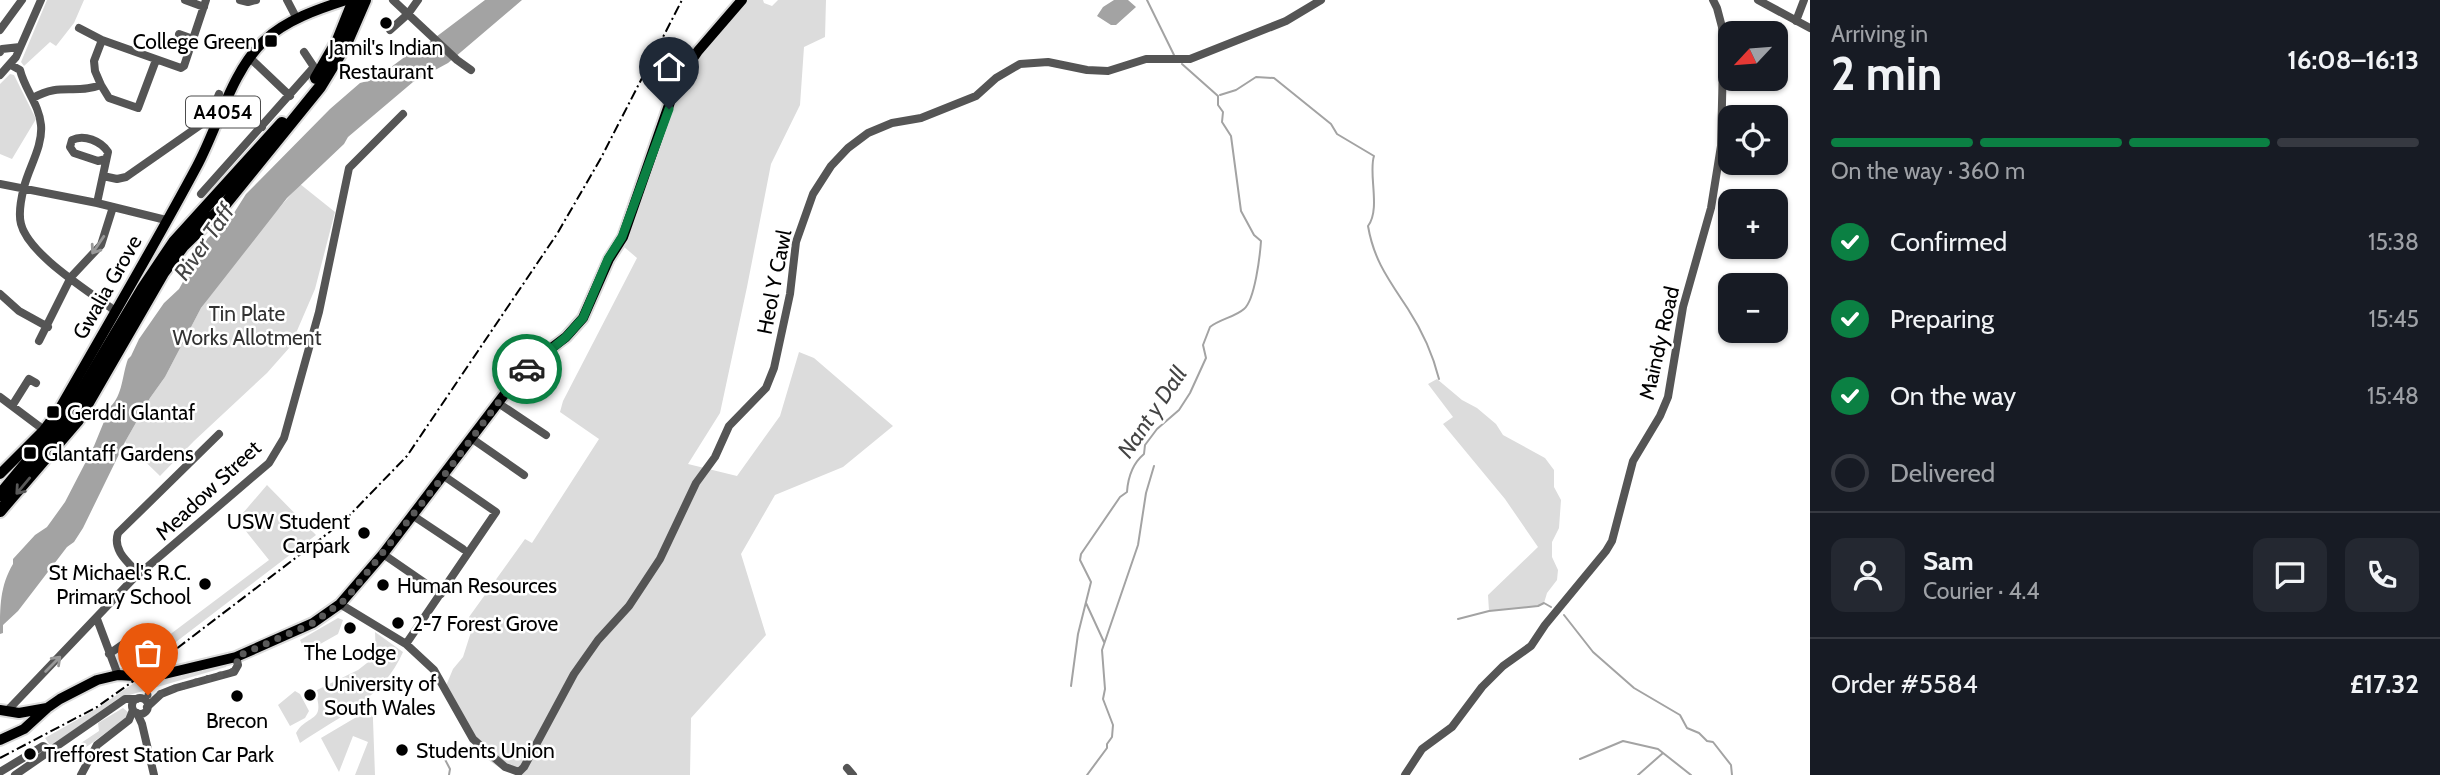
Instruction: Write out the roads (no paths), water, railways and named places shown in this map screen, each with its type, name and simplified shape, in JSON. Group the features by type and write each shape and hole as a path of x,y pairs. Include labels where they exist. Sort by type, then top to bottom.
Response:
{"highway":[{"path":"0,511 78,420 163,273 183,246 222,208 320,87 345,46 355,14 354,0"},
{"path":"0,495 69,412 143,288 174,242 288,116 365,0"}],"main road":[{"name":"A4054","path":"166,220 202,157 233,85 249,57 266,38 297,19 346,0"},
{"path":"0,740 24,729 47,708 89,683 107,676 152,677 236,657 313,623 340,604 383,554 498,403 527,369 566,337 583,318 608,259 622,237 677,82 698,51 742,0"},
{"name":"Gwalia Grove","path":"44,430 80,373 166,220"},
{"name":"A4054","path":"0,474 44,430"},
{"path":"9,710 47,708"},
{"path":"9,710 25,718 24,729"}],"street":[{"path":"0,30 22,0"},
{"path":"0,75 11,65 41,0"},
{"path":"79,28 102,40 181,68 184,66 205,4 185,0"},
{"path":"240,0 256,0"},
{"path":"287,0 297,19"},
{"path":"393,0 471,70"},
{"path":"390,30 408,14 418,0"},
{"name":"Heol Y Cawl","path":"406,644 435,670 473,739 505,767 519,772 574,674 598,640 629,606 660,559 696,483 715,457 729,425 766,388 775,368 790,294 796,242 813,194 831,166 848,148 868,134 892,123 921,118 976,96 996,78 1020,64 1048,62 1087,70 1108,71 1146,59 1190,59 1286,21 1321,0"},
{"name":"Maindy Road","path":"1405,775 1422,749 1452,727 1482,687 1503,666 1531,646 1612,541 1633,461 1668,397 1683,307 1713,199 1721,146 1723,59 1722,27 1713,0"},
{"path":"1758,0 1810,28"},
{"path":"1796,21 1804,0"},
{"path":"178,34 193,39"},
{"path":"102,40 94,61 95,71 109,98 138,108 156,60"},
{"path":"0,52 2,49 20,47"},
{"path":"201,194 314,67 303,52"},
{"path":"249,57 290,96"},
{"path":"11,65 20,70 39,111 42,129 24,188 19,215 25,235 38,252 115,311"},
{"path":"33,98 59,88 87,91 101,85"},
{"path":"103,176 117,179 126,177 188,134 209,119 219,94"},
{"path":"241,108 262,127"},
{"name":"Meadow Street","path":"9,710 140,575 269,463 284,438 319,312 349,168 403,114"},
{"path":"97,203 106,159"},
{"path":"0,184 166,220"},
{"path":"39,341 71,277 101,245 113,207"},
{"path":"0,294 19,311 48,327"},
{"path":"12,406 29,379 36,383"},
{"path":"0,397 44,430"},
{"path":"498,403 546,435"},
{"path":"140,575 120,551 116,541 118,533 219,434"},
{"path":"471,439 524,475"},
{"path":"340,604 406,644 496,512 444,475"},
{"path":"412,515 463,549"},
{"path":"383,554 442,594"},
{"path":"97,619 118,675"},
{"path":"109,654 139,633"},
{"path":"139,710 161,694 234,671 238,666 236,657"},
{"path":"0,772 47,748 125,699 161,694"},
{"path":"81,775 97,745 129,720 146,701 139,698"},
{"path":"139,698 132,703 139,710 154,775"},
{"path":"120,703 139,710"},
{"path":"15,775 47,748"}],"waterway":[{"name":"Nant y Dall","path":"1147,0 1174,55"},
{"name":"Nant y Dall","path":"1071,686 1078,634 1091,582 1080,560 1081,554 1120,497 1127,492 1131,471 1144,454 1145,445 1157,429 1179,410 1190,393 1206,358 1203,345 1210,327 1244,309 1251,297 1256,277 1261,241 1254,235 1241,211 1231,136 1222,122 1223,112 1218,105 1218,96 1182,64"},
{"path":"1220,95 1236,90 1256,77 1274,78 1331,124 1337,134 1374,156 1374,210 1368,226 1374,250 1383,270 1422,334 1439,379"},
{"path":"1087,775 1112,737 1113,725 1103,699 1105,689 1102,650 1138,545 1146,493 1154,466"},
{"path":"1086,603 1104,642"},
{"path":"1458,619 1489,611 1538,606 1544,603 1551,607"},
{"path":"1564,615 1593,652 1634,688 1680,715 1687,728 1713,742 1731,765 1732,775"},
{"path":"1580,759 1623,741 1658,749 1691,775"},
{"path":"438,746 450,769 449,775"},
{"path":"1638,775 1663,753"}],"railway":[{"path":"0,758 97,707 146,672 344,521 407,456 557,234 601,158 682,0"}],"place":[{"name":"Jamil's Indian Restaurant","path":"386,23"},
{"name":"College Green","path":"271,41"},
{"name":"Gerddi Glantaf","path":"53,412"},
{"name":"Glantaff Gardens","path":"30,453"},
{"name":"USW Student Carpark","path":"364,533"},
{"name":"St Michael's R.C. Primary School","path":"205,584"},
{"name":"Human Resources","path":"383,585"},
{"name":"2-7 Forest Grove","path":"398,623"},
{"name":"The Lodge","path":"350,628"},
{"name":"University of South Wales","path":"310,695"},
{"name":"Brecon","path":"237,696"},
{"name":"Students Union","path":"402,750"},
{"name":"Trefforest Station Car Park","path":"30,754"}],"water label":[{"name":"River Taff","path":"204,242"}],"park label":[{"name":"Tin Plate Works Allotment","path":"247,325"}]}
